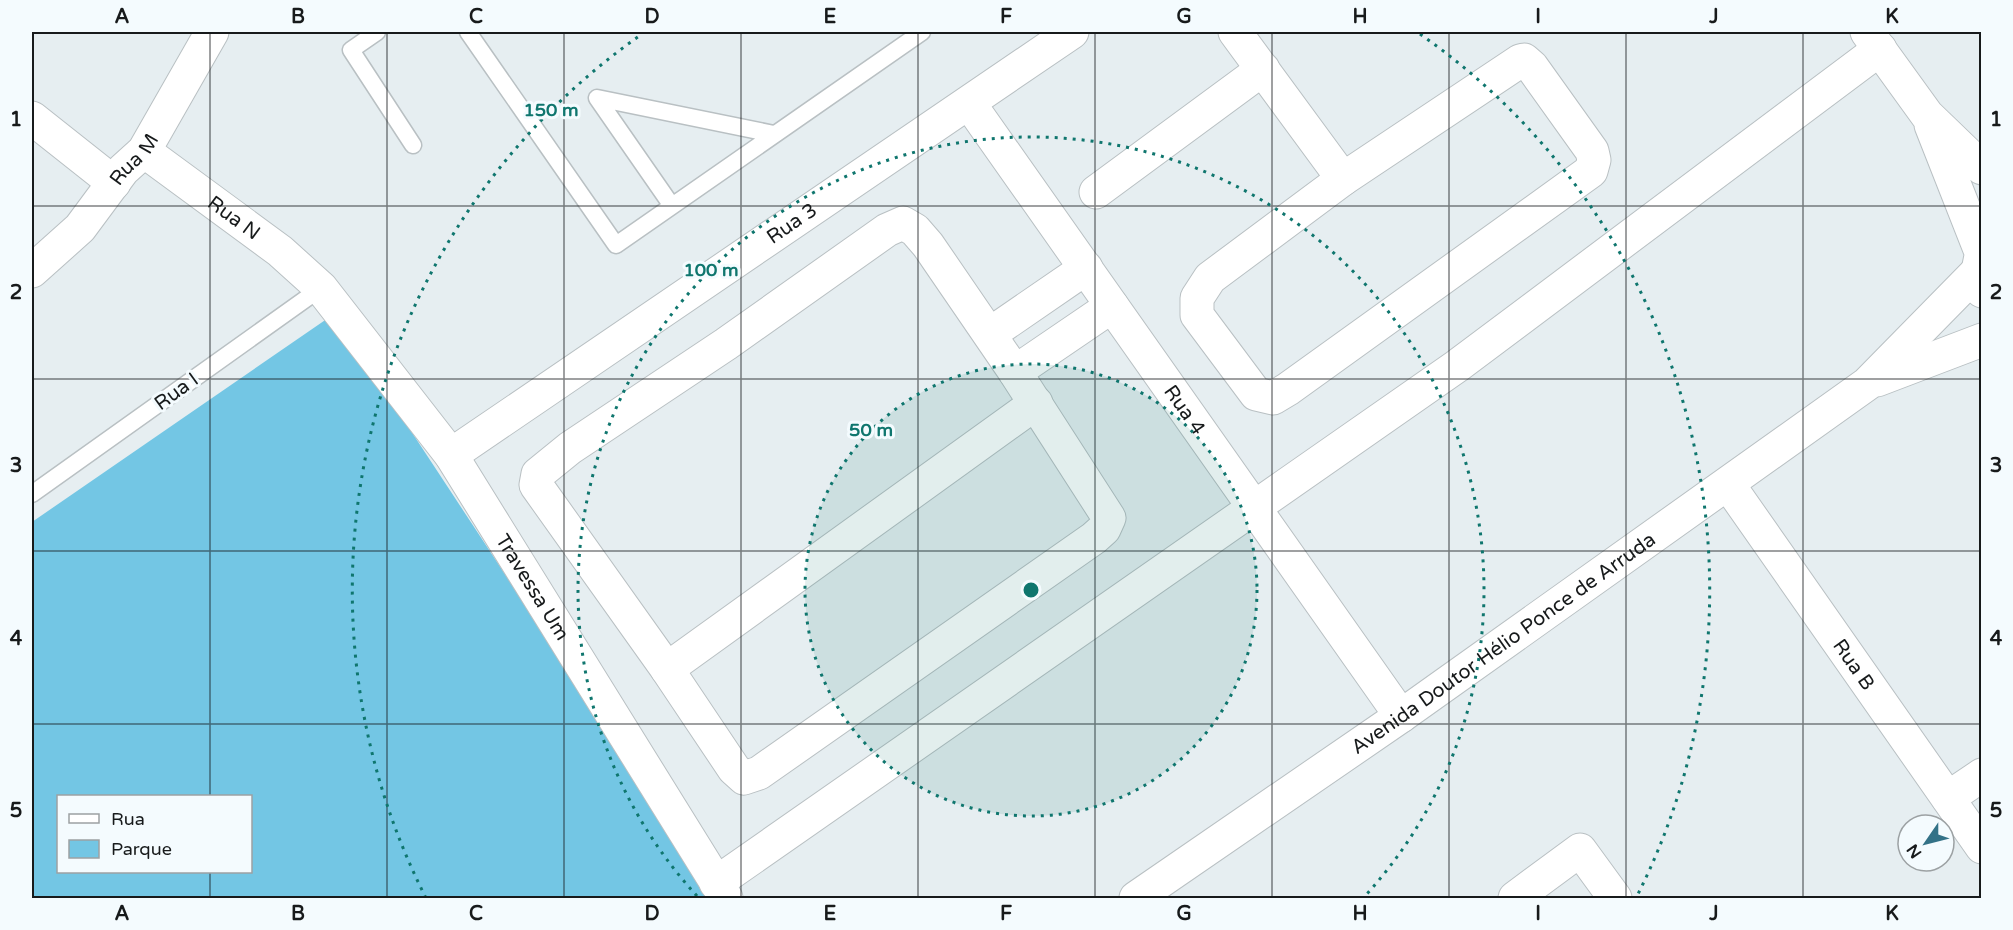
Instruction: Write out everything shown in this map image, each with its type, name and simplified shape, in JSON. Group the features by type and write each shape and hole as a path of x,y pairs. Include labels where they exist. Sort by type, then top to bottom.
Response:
{"street":[{"name":"Rua M","path":"32,271 80,228 123,170 144,150 212,32"},
{"name":"Rua 3","path":"451,455 1072,32"},
{"path":"1235,32 1343,179"},
{"path":"721,891 1254,507 1457,366 1874,40 1927,115 1982,168"},
{"path":"1524,60 1532,67 1592,151 1594,160 1591,171 1288,389 1273,398 1256,394 1197,315 1197,298 1210,278 1343,179 1524,60"},
{"path":"1096,192 1263,69"},
{"name":"Rua 4","path":"969,103 1401,716"},
{"path":"1927,115 1980,266"},
{"path":"32,118 114,183"},
{"name":"Rua N","path":"144,150 280,251 321,288"},
{"path":"903,224 915,230 928,245 1016,372 1109,518 1104,529 759,773 744,778 734,769 667,669 536,485 538,474 570,448 726,344 887,230 903,224"},
{"name":"Avenida Doutor Hélio Ponce de Arruda","path":"1136,898 1401,716 1867,384 1980,266"},
{"path":"990,334 1086,268"},
{"name":"Travessa Um","path":"321,288 451,455 721,891"},
{"path":"1016,372 1112,306"},
{"name":"Avenida Doutor Hélio Ponce de Arruda","path":"1867,384 1982,340"},
{"path":"667,669 1036,403"},
{"name":"Rua B","path":"1728,484 1982,847"},
{"path":"1948,798 1982,775"},
{"path":"1515,898 1580,850 1615,898"}],"lane":[{"path":"377,32 351,50 413,145"},
{"path":"468,32 616,245 922,32"},
{"path":"672,206 597,99 774,134"},
{"name":"Rua I","path":"32,495 321,288"}],"green space":[{"path":"334,314 718,898 32,898 32,522"}]}
